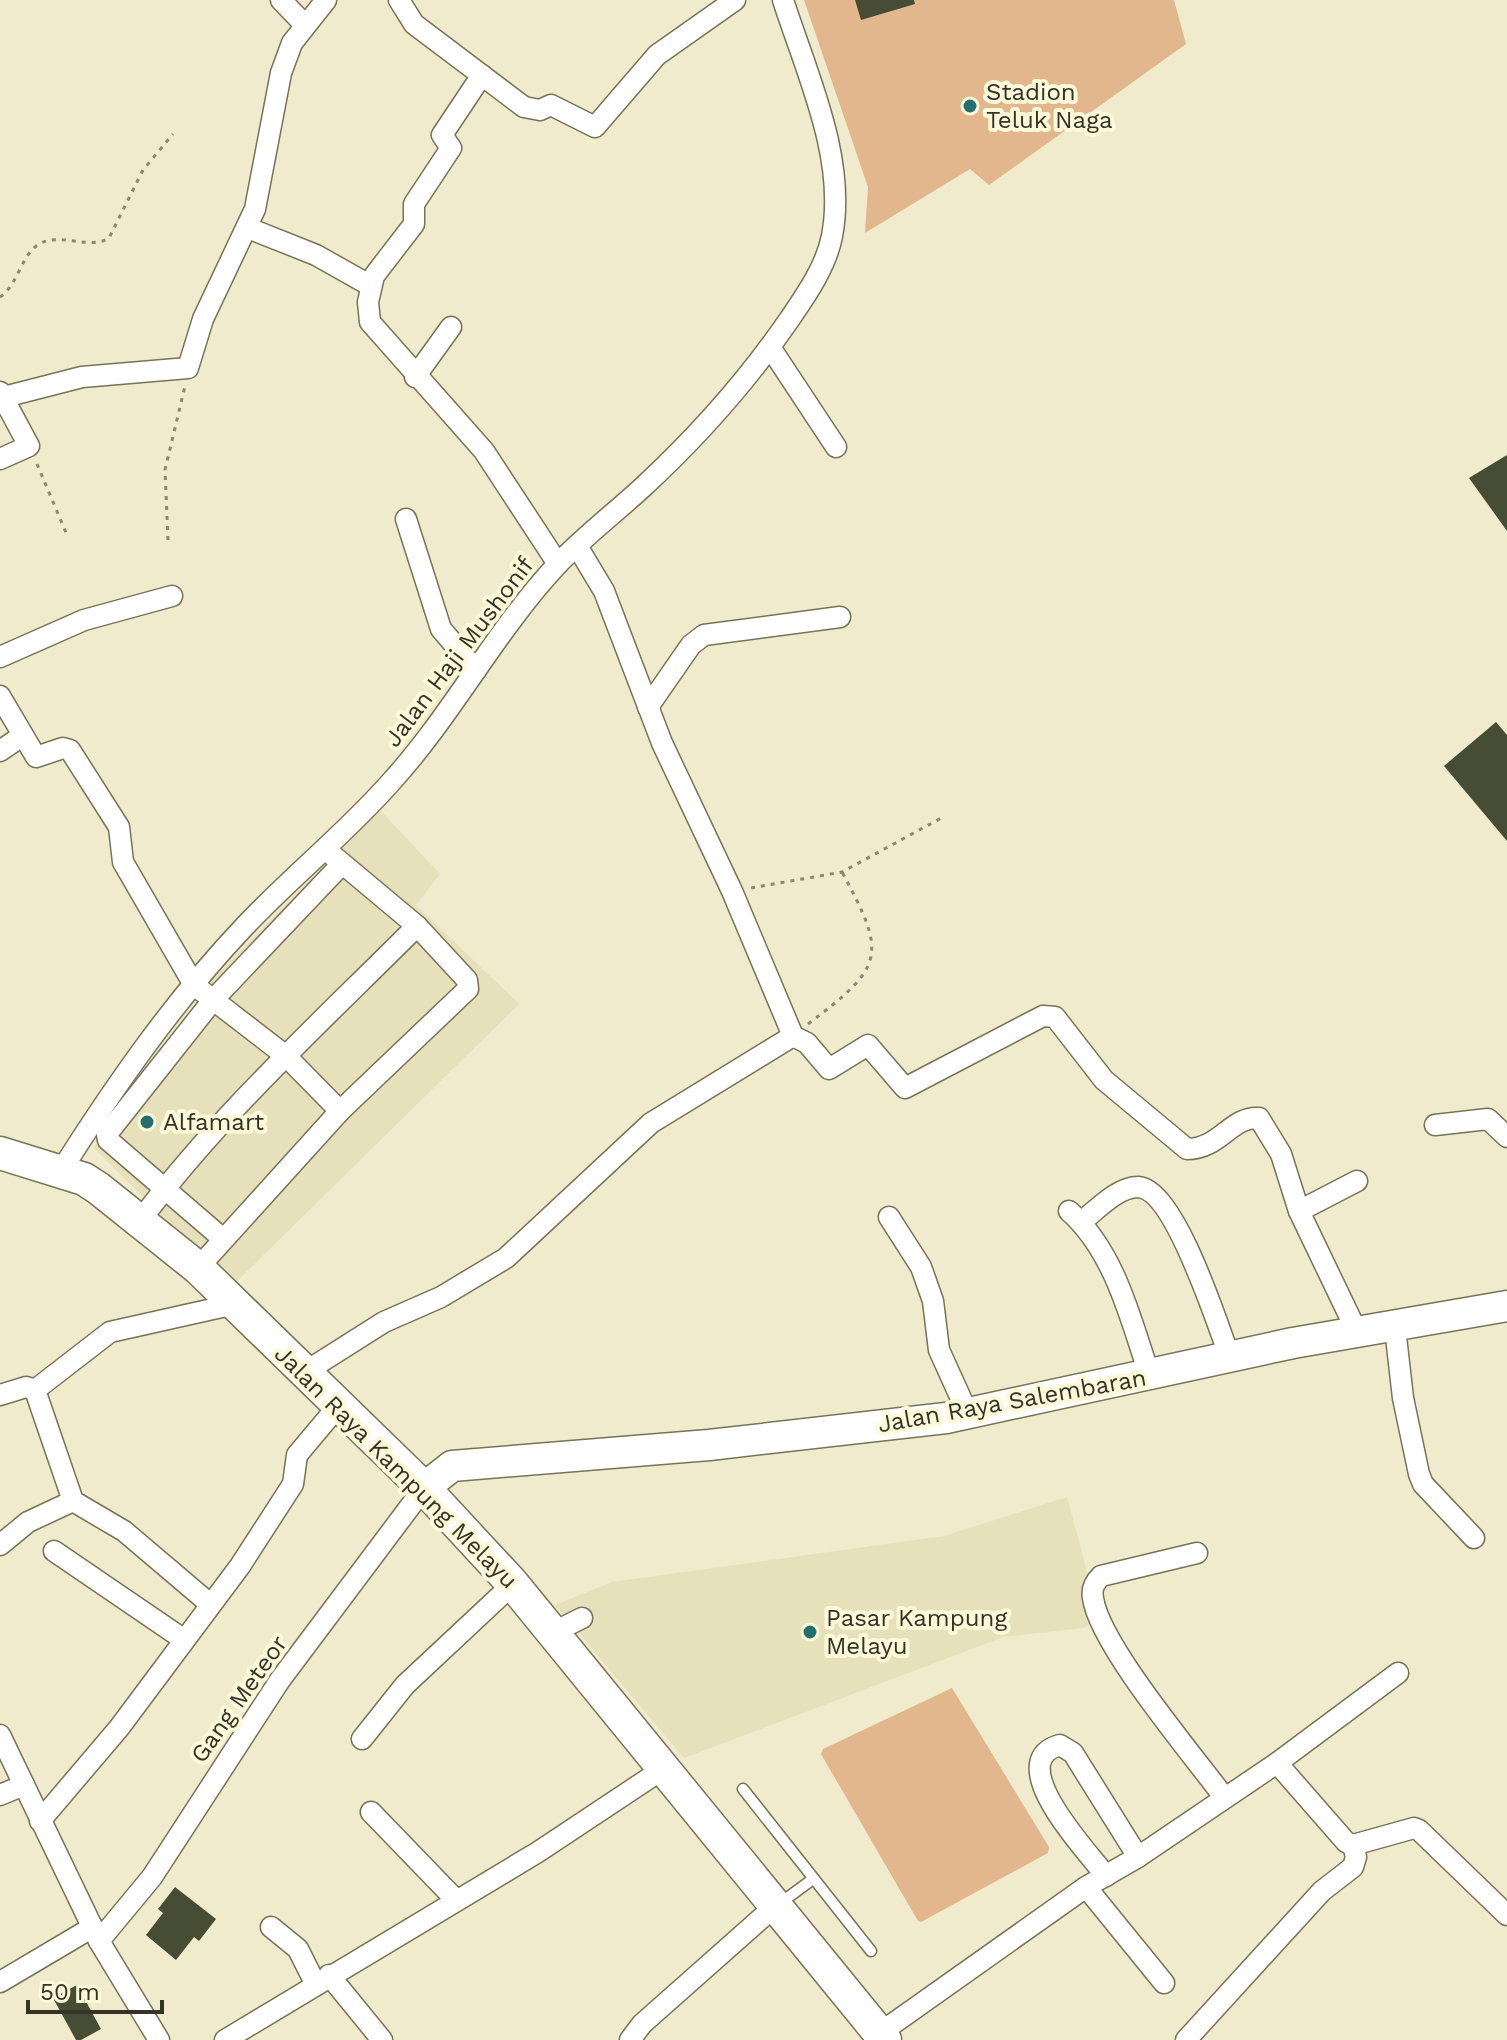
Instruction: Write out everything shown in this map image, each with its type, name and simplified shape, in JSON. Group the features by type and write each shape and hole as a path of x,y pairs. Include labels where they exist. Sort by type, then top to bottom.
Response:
{"main road":[{"name":"Jalan Raya Kampung Melayu","path":"0,1153 59,1174 84,1179 140,1221 198,1268 424,1488 513,1584 882,2037"},
{"name":"Jalan Raya Salembaran","path":"424,1488 452,1466 709,1445 968,1414 1150,1377 1293,1343 1395,1328 1507,1306"}],"street":[{"path":"281,0 305,25"},
{"path":"0,459 29,446 2,394 82,377 188,368 203,319 248,228 264,171 281,73 292,43 326,0"},
{"path":"399,0 414,24 524,107 540,110 551,105 595,127 657,55 735,0"},
{"name":"Jalan Haji Mushonif","path":"59,1174 121,1076 194,985 244,927 391,783 510,621 558,564 685,447 770,347 817,276 832,236 834,208 830,154 783,0"},
{"path":"482,75 442,135 451,148 414,204 414,224 379,265 371,286 370,322 415,377 484,451 558,564"},
{"path":"248,228 316,255 371,286"},
{"path":"415,377 451,327"},
{"path":"770,347 836,447"},
{"path":"406,519 441,629 476,670"},
{"path":"577,546 604,591 648,707 732,891 793,1036 807,1043 829,1069 868,1045 905,1088 1049,1015 1060,1021 1104,1080 1187,1149 1201,1150 1241,1122 1259,1118 1281,1154 1299,1211 1358,1334"},
{"path":"0,657 84,620 172,596"},
{"path":"648,707 691,645 704,635 840,617"},
{"path":"0,696 38,758 63,748 70,750 119,827 123,862 194,985 286,1056 340,1111"},
{"path":"0,751 22,736"},
{"path":"198,1268 340,1111 468,989 467,980 417,926 325,849"},
{"path":"222,1238 108,1140 107,1134 213,1000 341,865"},
{"path":"140,1221 164,1189 286,1056 417,926"},
{"path":"305,1372 384,1322 441,1297 506,1258 651,1123 793,1036"},
{"path":"1435,1125 1488,1119 1507,1137"},
{"path":"1299,1211 1357,1181"},
{"path":"1150,1377 1108,1263 1075,1216 1123,1190 1137,1187 1149,1190 1184,1238 1230,1358"},
{"path":"889,1217 921,1267 933,1301 939,1350 968,1414"},
{"path":"35,1390 110,1332 235,1304"},
{"path":"1395,1328 1403,1398 1419,1474 1423,1484 1474,1538"},
{"path":"0,1395 26,1387 35,1390"},
{"path":"35,1390 73,1501 124,1531 210,1604"},
{"path":"40,1821 119,1728 210,1604 293,1484 297,1455 339,1405"},
{"name":"Gang Meteor","path":"0,1982 96,1934 152,1877 280,1680 424,1488"},
{"path":"0,1545 28,1522 73,1501"},
{"path":"54,1551 183,1639"},
{"path":"1197,1553 1101,1576 1093,1588 1093,1599 1109,1640 1224,1797"},
{"path":"362,1739 405,1685 513,1584"},
{"path":"552,1633 582,1618"},
{"path":"882,2037 1086,1887 1138,1857 1277,1763 1398,1673"},
{"path":"0,1735 96,1934 159,2040"},
{"path":"1106,1876 1055,1809 1037,1772 1040,1756 1049,1748 1060,1745 1073,1753 1138,1857"},
{"path":"1277,1763 1346,1842 1353,1845 1414,1828 1419,1830 1507,1915"},
{"path":"225,2040 455,1899 538,1852 663,1769"},
{"path":"0,1795 24,1785"},
{"path":"371,1812 455,1899"},
{"path":"1186,2040 1322,1891 1353,1867 1356,1857 1353,1845"},
{"path":"1086,1887 1164,1983"},
{"path":"630,2040 642,2024 774,1907"},
{"path":"271,1927 298,1949 322,1980 382,2040"}],"lane":[{"path":"743,1789 871,1951"},
{"path":"774,1907 813,1879"}],"path":[{"path":"0,297 13,287 26,260 39,244 56,239 103,242 109,238 143,170 173,134"},
{"path":"168,540 165,470 188,368"},
{"path":"29,446 67,535"},
{"path":"732,891 842,872 945,816"},
{"path":"793,1036 846,996 870,960 873,937 870,924 842,872"}],"shaded area":[{"name":"Stadion Teluk Naga","path":"804,0 1174,0 1186,44 989,185 970,169 865,233 868,187"},
{"path":"379,809 440,874 416,905 519,1004 232,1286 94,1148 210,982"},
{"name":"Pasar Kampung Melayu","path":"1067,1497 1099,1616 1084,1628 1003,1637 684,1758 555,1605 612,1582 944,1536"},
{"path":"952,1688 1049,1847 1048,1853 921,1922 821,1754 823,1749"}],"building":[{"path":"855,0 914,0 915,4 861,20"},
{"path":"1507,455 1507,531 1469,478"},
{"path":"1496,722 1507,735 1507,841 1444,766"},
{"path":"175,1887 216,1919 199,1941 194,1937 176,1960 146,1935 163,1913 158,1909"},
{"path":"77,1985 101,2029 81,2040 76,2040 53,1998"}],"place":[{"name":"Stadion Teluk Naga","path":"970,106"},
{"name":"Alfamart","path":"147,1122"},
{"name":"Pasar Kampung Melayu","path":"810,1632"}]}
